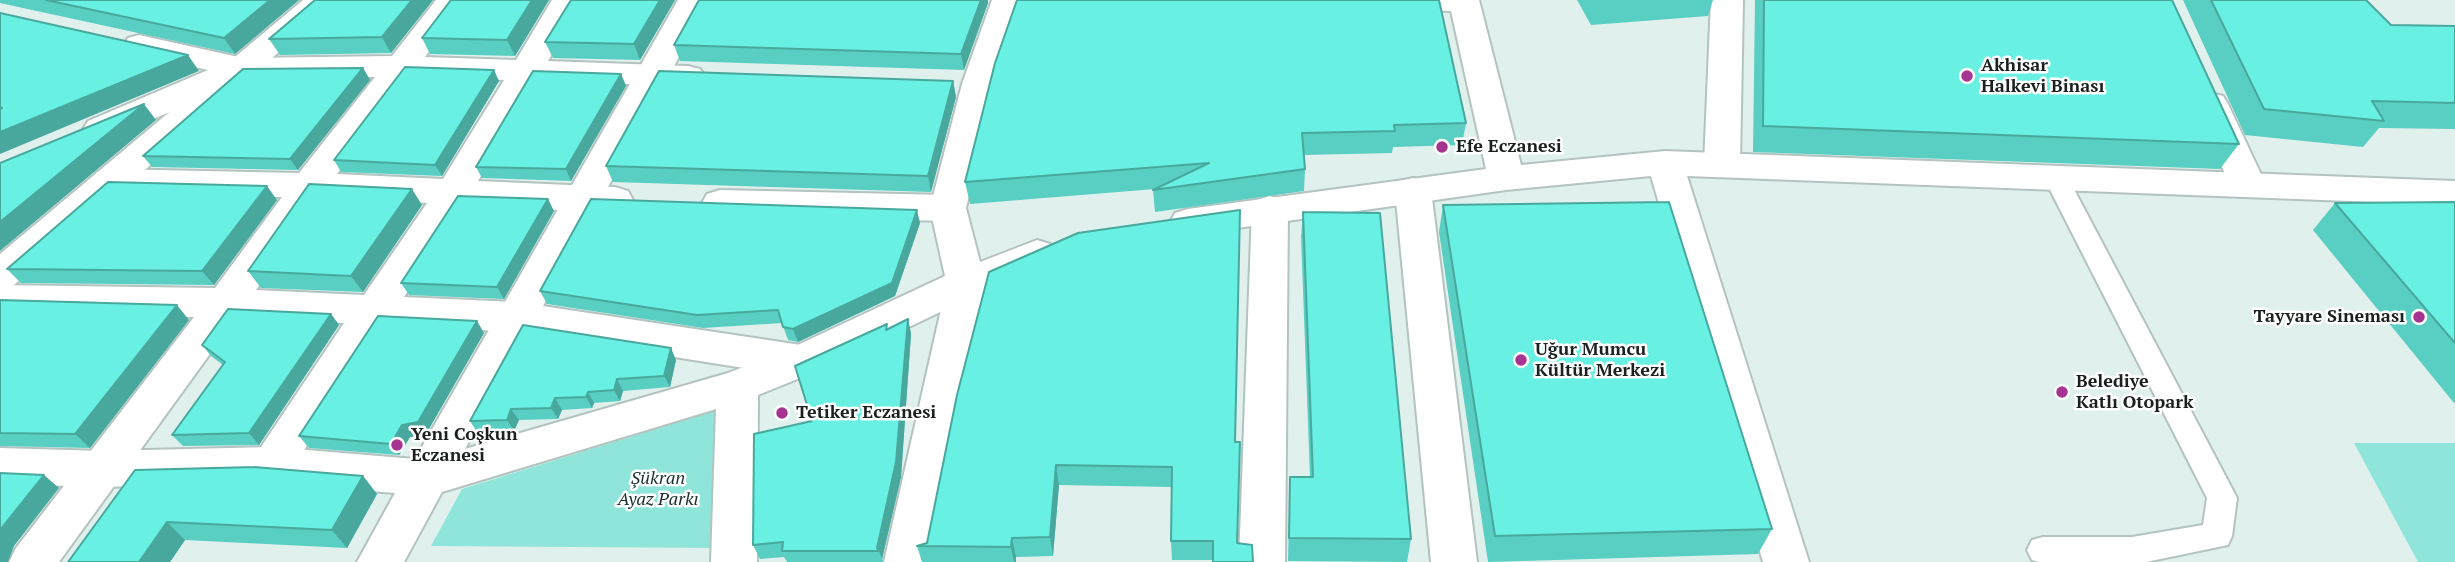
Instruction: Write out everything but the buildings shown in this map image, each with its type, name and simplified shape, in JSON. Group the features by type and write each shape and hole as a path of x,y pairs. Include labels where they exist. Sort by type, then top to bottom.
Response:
{"street":[{"path":"0,275 322,0"},
{"path":"32,562 226,303 309,185 404,66 452,0"},
{"path":"271,465 453,193 569,0"},
{"path":"380,562 694,0"},
{"path":"907,562 966,283 948,208 965,84 1008,0"},
{"path":"1396,0 1466,1 1506,178"},
{"path":"1722,165 1727,0"},
{"path":"108,38 243,68 404,66 720,77"},
{"path":"77,138 243,68"},
{"path":"2197,74 2248,185"},
{"path":"1665,163 1786,562"},
{"path":"1152,227 1506,178 1665,163 2455,193"},
{"path":"110,181 309,185 651,201"},
{"path":"1413,190 1454,562"},
{"path":"692,203 948,208"},
{"path":"1262,562 1269,209"},
{"path":"0,466 103,469 271,465 429,478 737,386 801,361 966,283 1074,240"},
{"path":"0,299 226,303 516,317 801,361"},
{"path":"734,562 737,386"}],"lane":[{"path":"2043,550 2132,551 2217,536 2222,498 2056,178"}],"green space":[{"name":"Şükran Ayaz Parkı","path":"721,409 714,548 431,546 462,489"},
{"path":"2354,443 2455,443 2455,562 2418,562"}],"place":[{"name":"Akhisar Halkevi Binası","path":"1967,76"},
{"name":"Efe Eczanesi","path":"1442,147"},
{"name":"Tayyare Sineması","path":"2419,317"},
{"name":"Uğur Mumcu Kültür Merkezi","path":"1521,360"},
{"name":"Belediye Katlı Otopark","path":"2062,392"},
{"name":"Tetiker Eczanesi","path":"782,413"},
{"name":"Yeni Coşkun Eczanesi","path":"397,445"}]}
